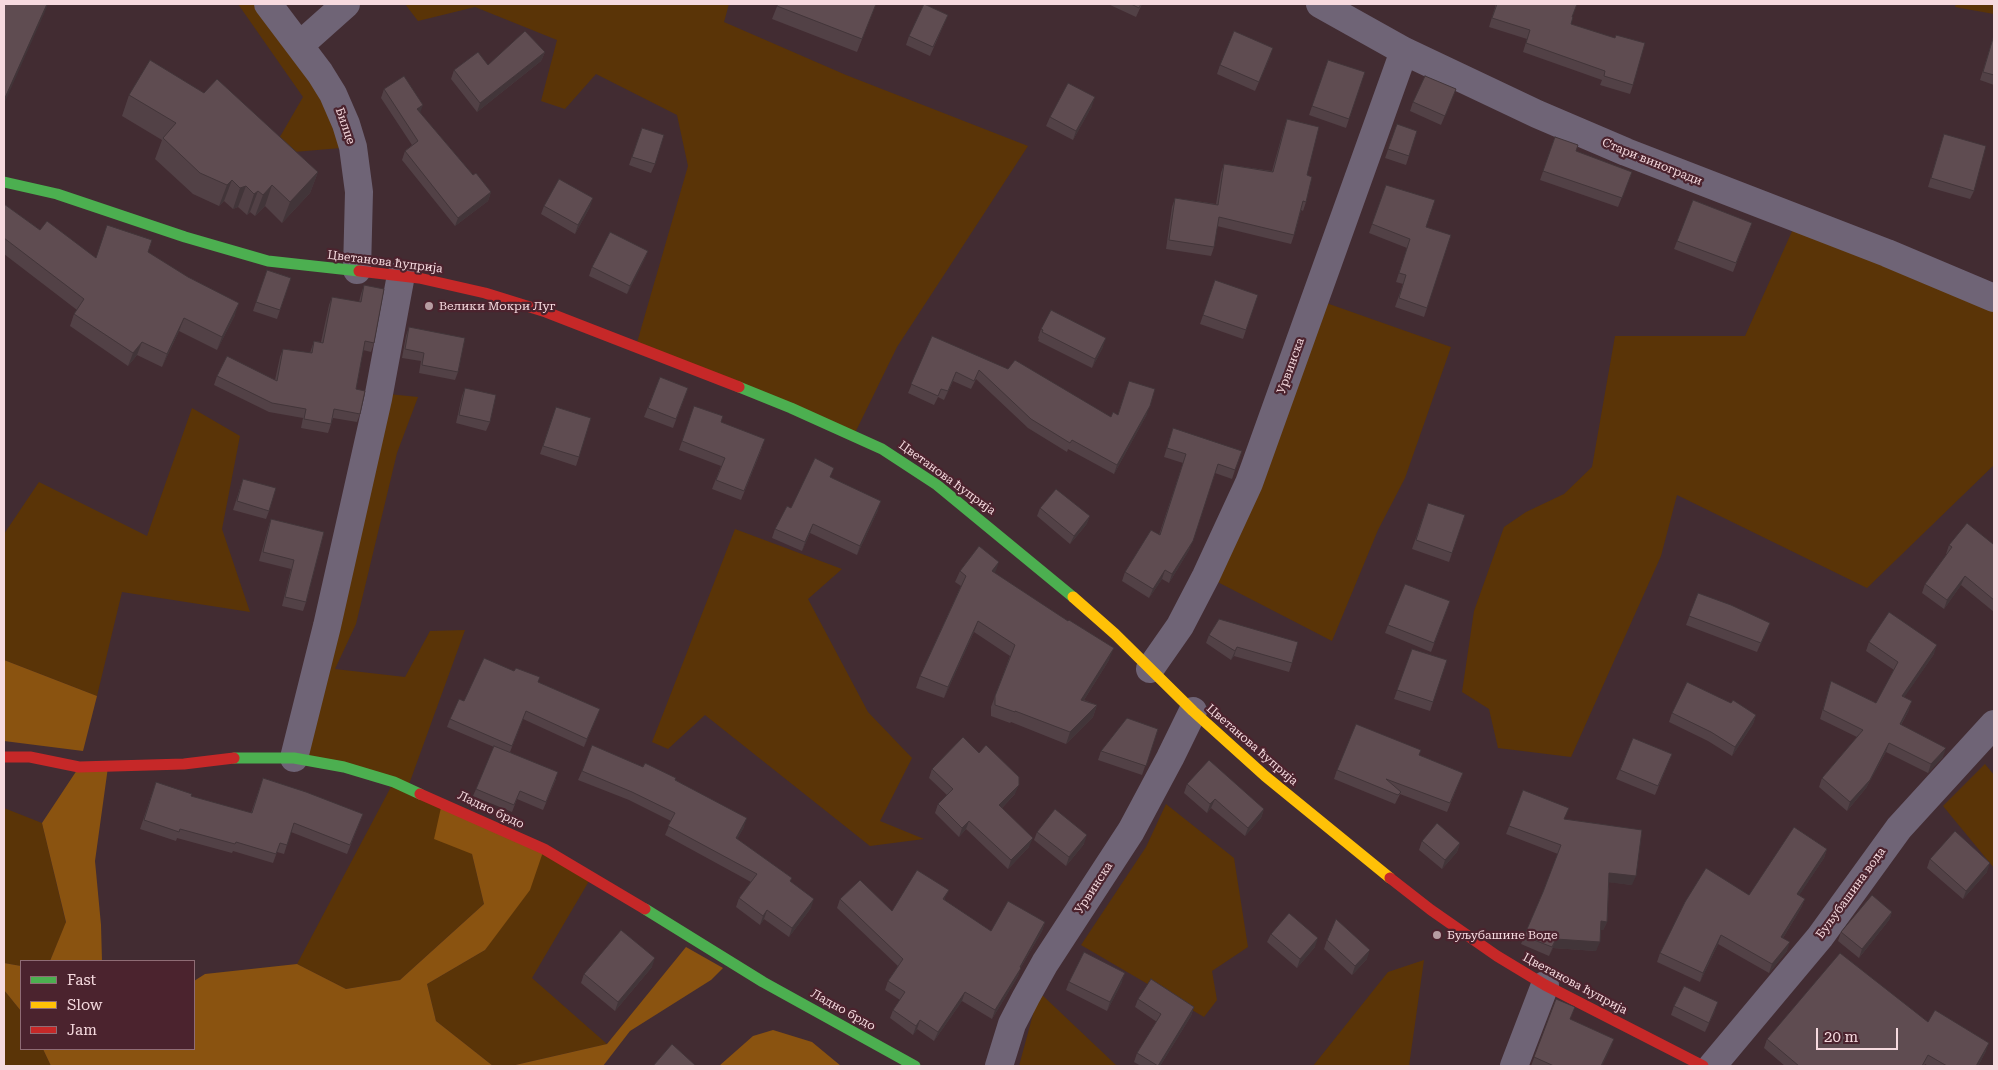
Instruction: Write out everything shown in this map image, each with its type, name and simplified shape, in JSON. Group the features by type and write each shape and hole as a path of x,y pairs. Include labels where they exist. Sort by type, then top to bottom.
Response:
{"street":[{"name":"Билце","path":"268,4 320,73 333,94 346,124 353,148 359,192 357,270"},
{"path":"300,45 346,4"},
{"name":"Стари виногради","path":"1320,4 1404,51 1537,114 1617,148 1878,250 1994,298"},
{"name":"Урвинска","path":"1150,669 1180,626 1206,576 1249,483 1404,51"},
{"name":"Цветанова ћуприја","path":"4,182 57,194 268,261 401,275 485,292 546,312 791,408 882,449 930,480 980,518 1082,605 1193,711 1272,782 1423,904 1470,939 1545,985 1703,1066"},
{"path":"294,758 327,626 378,399 401,275"},
{"name":"Урвинска","path":"999,1066 1012,1024 1030,988 1131,831 1193,711"},
{"name":"Буљубашина вода","path":"1712,1066 1820,937 1899,828 1924,798 1994,724"},
{"name":"Ладно брдо","path":"4,757 30,757 79,767 184,764 225,758 294,758 344,767 394,782 544,849 592,876 763,982 915,1066"},
{"path":"1514,1066 1545,985"}],"shaded area":[{"path":"238,4 268,4 353,147 270,154 303,97"},
{"path":"405,4 729,4 724,22 846,75 1028,146 897,347 854,435 636,346 688,166 677,115 596,74 565,109 541,101 557,40 475,7 418,21"},
{"path":"1956,4 1994,4 1994,14 1955,7"},
{"path":"1798,218 1994,299 1994,465 1867,588 1677,495 1661,556 1571,757 1498,748 1489,709 1462,692 1474,611 1504,527 1526,512 1564,494 1592,467 1615,336 1745,336"},
{"path":"1315,299 1451,347 1405,478 1378,530 1332,641 1206,576"},
{"path":"388,394 418,397 397,453 356,624 335,669 405,677 430,631 465,630 408,787 442,803 472,854 484,904 400,980 346,989 297,964 393,783 294,758"},
{"path":"192,408 240,436 222,529 250,612 122,592 97,696 4,660 4,534 39,482 147,536"},
{"path":"735,529 842,569 808,599 868,712 912,758 880,821 924,839 870,846 705,715 668,749 652,742"},
{"path":"4,660 97,696 83,751 4,741"},
{"path":"1985,764 1994,775 1994,868 1943,806"},
{"path":"79,767 108,767 95,861 102,960 50,960 66,922 42,823"},
{"path":"442,803 544,849 530,890 485,950 427,984 436,1021 493,1066 51,1066 43,1050 195,1050 195,980 205,974 297,964 346,989 400,980 484,904 472,854 434,839"},
{"path":"1166,804 1234,858 1248,947 1212,971 1217,1000 1204,1017 1081,945 1146,847"},
{"path":"4,808 42,823 66,923 50,960 20,960 20,966 4,963"},
{"path":"544,849 592,876 532,978 607,1044 511,1066 493,1066 436,1021 427,984 485,950"},
{"path":"686,947 723,968 711,980 630,1031 603,1066 511,1066 607,1044"},
{"path":"1424,960 1409,1066 1313,1066 1388,972"},
{"path":"4,963 20,966 20,1010 4,990"},
{"path":"4,990 20,1010 20,1050 43,1050 51,1066 4,1065"},
{"path":"1039,992 1117,1066 1019,1066"},
{"path":"773,1030 812,1042 841,1066 719,1066 753,1036"}],"building":[{"path":"4,4 47,4 4,100"},
{"path":"778,4 876,4 862,39 777,6"},
{"path":"924,4 948,15 933,47 909,36"},
{"path":"1131,4 1141,4 1139,8"},
{"path":"1497,4 1577,4 1571,24 1615,38 1616,35 1645,43 1633,85 1604,76 1605,71 1526,43 1530,30 1492,18"},
{"path":"525,31 545,52 480,103 454,70 478,52 488,65"},
{"path":"1234,31 1273,48 1259,82 1220,65"},
{"path":"1994,35 1994,75 1983,72"},
{"path":"150,60 204,93 217,79 318,172 290,202 272,185 263,195 258,191 254,194 246,186 240,188 232,180 227,185 200,173 163,138 176,123 129,95"},
{"path":"1328,60 1365,72 1349,119 1312,106"},
{"path":"404,76 423,105 417,109 473,175 476,173 491,192 458,218 405,151 418,141 384,89"},
{"path":"1425,76 1456,89 1445,116 1413,102"},
{"path":"1068,83 1095,97 1076,131 1050,117"},
{"path":"1287,119 1319,127 1307,175 1312,177 1306,202 1303,201 1294,235 1219,217 1214,247 1169,240 1175,198 1218,205 1224,164 1273,172"},
{"path":"1397,124 1417,131 1409,156 1388,149"},
{"path":"642,128 664,135 655,164 632,157"},
{"path":"1944,134 1986,146 1974,191 1931,178"},
{"path":"1555,137 1578,145 1576,151 1632,172 1622,198 1543,171"},
{"path":"559,179 593,198 578,225 544,206"},
{"path":"1386,185 1435,200 1426,227 1451,235 1427,308 1399,298 1406,275 1399,273 1410,239 1372,224"},
{"path":"1693,200 1752,223 1736,263 1677,241"},
{"path":"4,204 40,230 47,221 96,258 107,225 152,240 148,252 188,277 239,303 222,337 184,318 167,354 142,342 133,353 74,314 84,299 4,238"},
{"path":"610,232 648,251 630,286 592,267"},
{"path":"267,270 291,278 280,310 256,302"},
{"path":"1215,280 1258,295 1246,330 1203,315"},
{"path":"364,285 384,289 374,343 365,341 356,389 365,391 360,414 334,409 331,424 304,419 306,409 272,403 217,376 227,356 277,381 283,349 312,353 314,341 323,343 332,297 361,302"},
{"path":"1051,310 1106,338 1095,359 1042,332 1043,330 1041,329"},
{"path":"409,327 465,338 458,372 422,365 424,353 405,349"},
{"path":"932,336 1008,369 1015,360 1111,417 1113,412 1118,415 1129,381 1155,389 1150,406 1117,465 1072,440 1070,443 1031,419 979,370 974,381 956,372 948,391 941,389 938,396 911,384"},
{"path":"660,377 688,388 676,419 648,408"},
{"path":"465,388 496,395 490,422 459,415"},
{"path":"694,406 723,416 721,422 765,439 744,491 716,480 725,458 682,441"},
{"path":"556,407 591,418 579,457 543,446"},
{"path":"1173,428 1242,451 1235,470 1218,464 1193,541 1172,574 1165,570 1153,589 1125,572 1151,530 1160,535 1186,454 1167,448"},
{"path":"815,458 834,468 830,477 881,501 860,546 813,524 805,542 775,529 787,506 791,508"},
{"path":"243,479 276,488 269,511 237,501"},
{"path":"1056,489 1090,516 1074,536 1040,508"},
{"path":"1428,503 1465,515 1452,553 1416,540"},
{"path":"271,519 324,532 306,602 285,597 294,560 263,552"},
{"path":"1967,523 1993,544 1994,542 1994,600 1965,576 1947,600 1925,584 1952,547 1949,545"},
{"path":"979,546 999,562 992,571 1068,621 1114,648 1081,700 1097,705 1070,732 995,705 995,696 1015,645 978,621 948,687 920,676 966,576 960,571"},
{"path":"1405,584 1450,601 1434,643 1388,625"},
{"path":"1698,593 1731,605 1770,623 1761,643 1689,616"},
{"path":"1889,612 1937,645 1902,696 1912,701 1900,724 1946,748 1931,764 1889,743 1870,780 1850,802 1822,778 1863,730 1823,710 1831,681 1876,703 1898,662 1869,642"},
{"path":"1219,619 1298,642 1292,663 1237,647 1235,651 1209,635"},
{"path":"1412,649 1447,660 1433,702 1397,690"},
{"path":"484,658 514,671 516,668 540,677 538,682 600,709 587,739 526,711 512,746 450,719 459,699 464,701"},
{"path":"1687,682 1731,703 1733,700 1756,715 1735,747 1711,732 1672,713"},
{"path":"1127,718 1158,729 1146,766 1101,751"},
{"path":"1356,724 1421,750 1419,755 1463,773 1450,803 1386,779 1401,792 1398,795 1337,770"},
{"path":"963,737 979,753 986,745 1019,777 1019,785 999,805 1033,838 1011,860 969,821 962,828 938,804 953,789 932,769"},
{"path":"1633,738 1672,754 1658,786 1620,770"},
{"path":"592,745 643,767 645,763 676,778 675,780 747,818 736,838 792,878 790,881 814,899 792,928 767,910 763,916 739,898 757,874 668,826 675,813 582,771"},
{"path":"494,746 558,772 546,802 520,791 514,805 476,789"},
{"path":"1209,760 1264,809 1248,828 1215,799 1210,804 1187,784"},
{"path":"263,778 363,814 350,845 294,823 287,845 280,843 276,854 236,842 235,844 180,829 179,832 144,820 156,782 192,794 191,796 252,813"},
{"path":"1523,790 1569,808 1564,819 1642,830 1636,876 1609,873 1607,922 1601,921 1600,942 1556,939 1552,947 1524,936 1561,845 1509,826"},
{"path":"1055,809 1087,835 1069,857 1037,832"},
{"path":"1437,823 1460,843 1445,860 1422,841"},
{"path":"1794,827 1827,849 1797,894 1805,899 1781,937 1790,942 1772,964 1721,935 1703,973 1660,953 1685,902 1706,868 1749,895"},
{"path":"1955,831 1990,863 1966,891 1930,859"},
{"path":"917,870 949,890 943,899 991,931 1008,901 1045,922 1021,968 995,1010 965,992 938,1032 920,1020 916,1026 893,1010 905,992 888,981 903,959 840,899 860,880 892,911"},
{"path":"1872,895 1892,912 1862,949 1841,932"},
{"path":"1289,913 1318,938 1300,959 1271,934"},
{"path":"1336,919 1370,950 1355,966 1327,940"},
{"path":"621,930 655,958 618,1002 584,974"},
{"path":"1084,952 1125,973 1110,1002 1069,982"},
{"path":"1840,953 1928,1022 1935,1010 1989,1043 1976,1066 1947,1066 1928,1055 1922,1066 1799,1066 1767,1039"},
{"path":"1151,979 1194,1007 1158,1066 1137,1053 1161,1014 1138,999"},
{"path":"1684,986 1718,1002 1709,1023 1674,1006"},
{"path":"1556,999 1575,1007 1570,1019 1614,1039 1601,1066 1554,1066 1534,1057"},
{"path":"672,1044 695,1065 653,1066"}],"traffic: fast":[{"path":"4,182 57,194 185,237 268,261 359,271"},
{"path":"739,387 882,449 937,485 1073,597"},
{"path":"234,758 294,758 344,767 394,782 420,794"},
{"path":"645,909 763,982 915,1066"}],"traffic: slow":[{"path":"1073,597 1115,634 1193,711 1265,776 1390,878"}],"traffic: jam":[{"path":"359,271 419,278 485,293 546,312 739,387"},
{"path":"4,757 30,757 79,767 184,764 234,758"},
{"path":"420,794 544,849 645,909"},
{"path":"1390,878 1431,910 1497,956 1545,985 1703,1066"}],"place":[{"name":"Велики Мокри Луг","path":"429,306"},
{"name":"Буљубашине Воде","path":"1437,935"}]}
